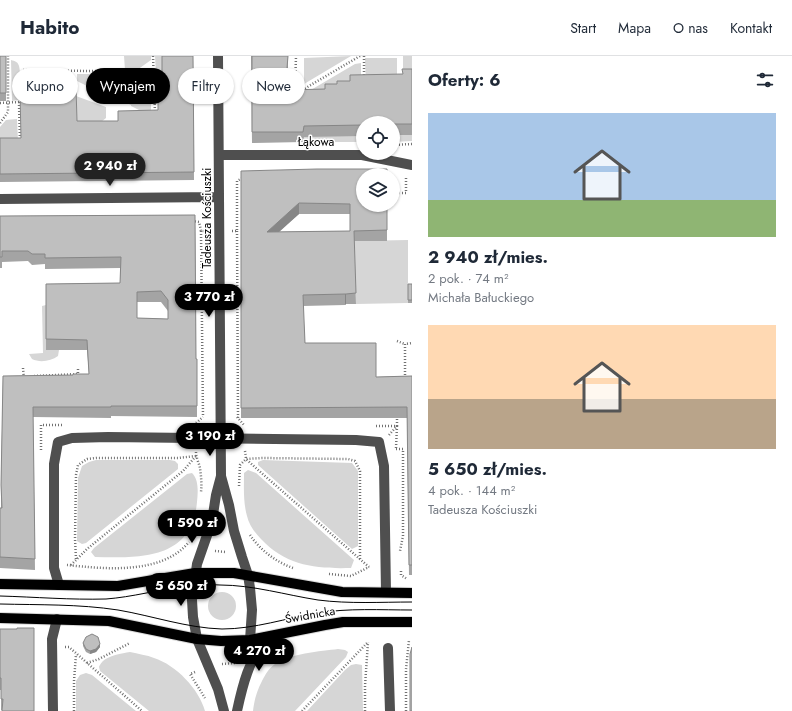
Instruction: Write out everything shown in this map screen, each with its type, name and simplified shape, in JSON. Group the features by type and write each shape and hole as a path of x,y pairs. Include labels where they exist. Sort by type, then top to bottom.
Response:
{"main road":[{"name":"Świdnicka","path":"0,584 118,586 195,573 234,573 342,592 412,593"},
{"name":"Świdnicka","path":"0,618 110,621 197,639 221,641 250,640 337,623 412,622"}],"street":[{"name":"Tadeusza Kościuszki","path":"218,56 221,476 212,521 195,573 192,609 197,639 218,690 224,711"},
{"name":"Łąkowa","path":"219,155 362,155 412,165"},
{"path":"0,199 219,196"},
{"path":"59,585 54,568 54,464 58,442 72,438 101,437 356,440 379,442 384,466 386,592"},
{"name":"Tadeusza Kościuszki","path":"221,476 234,531 248,575 252,610 250,640"},
{"path":"53,711 52,639 57,619"},
{"path":"237,711 244,681 259,646 266,637"},
{"path":"388,648 390,711"}],"path":[{"path":"0,123 8,112 8,56"},
{"path":"153,56 154,68"},
{"path":"296,56 296,68"},
{"path":"305,87 360,56"},
{"path":"364,56 364,78"},
{"path":"0,103 12,103"},
{"path":"14,144 20,144 19,104"},
{"path":"155,104 155,116"},
{"path":"400,145 412,144"},
{"path":"238,418 237,181 248,174"},
{"path":"400,193 406,193 406,180"},
{"path":"186,221 198,222 201,231 205,417 196,423 190,423"},
{"path":"232,231 237,231"},
{"path":"397,341 405,344 412,344"},
{"path":"405,344 405,385"},
{"path":"23,376 78,375 78,367"},
{"path":"23,368 24,382"},
{"path":"232,416 238,418 244,424 249,425"},
{"path":"397,416 396,449 403,449 401,486 401,522 403,539 399,552 397,545"},
{"path":"243,431 244,424"},
{"path":"41,456 42,425 69,425"},
{"path":"374,426 397,426"},
{"path":"379,442 391,434 397,426"},
{"path":"243,445 246,459 368,567"},
{"path":"196,456 200,467 202,482 201,498"},
{"path":"71,565 87,549 183,471 196,456"},
{"path":"76,559 76,475 78,465 87,459 96,458 178,458 196,456"},
{"path":"239,489 240,465 246,459 348,459 355,461 360,471 360,560"},
{"path":"248,531 258,545 274,559 291,568 298,569"},
{"path":"66,564 108,569 151,564 179,553 192,538"},
{"path":"211,550 227,552"},
{"path":"325,574 351,576 368,567 373,567"},
{"path":"400,567 402,575 410,580"},
{"path":"406,711 406,669 409,640"},
{"path":"302,711 368,642 365,711"},
{"path":"87,663 130,644"},
{"path":"68,647 142,711"},
{"path":"74,711 76,654"},
{"path":"218,664 235,663"},
{"path":"196,672 190,674 207,702"}],"shaded area":[{"path":"124,56 151,56 151,60 140,68 125,68"},
{"path":"155,56 162,56 162,68 156,68"},
{"path":"351,56 305,83 304,58"},
{"path":"403,56 412,56 412,80 366,85 365,58 397,58 397,75 403,75"},
{"path":"11,60 16,62 20,68 12,68 12,101"},
{"path":"361,63 361,86 305,94 305,93 355,64"},
{"path":"78,74 86,74 86,86 78,82"},
{"path":"78,97 86,100 86,104 98,104 106,107 106,118 96,126 77,126 76,104 78,104"},
{"path":"129,104 151,104 151,111 145,113"},
{"path":"17,119 18,141 0,141 0,127 6,120"},
{"path":"356,135 356,142 303,142 304,136"},
{"path":"400,135 412,135 412,141 400,142"},
{"path":"408,240 408,303 356,304 354,241"},
{"path":"46,305 46,350 59,350 58,356 55,358 45,361 38,361 32,359 29,354 43,353 42,306"},
{"path":"96,460 170,460 175,461 178,464 178,469 86,543 82,544 77,541 78,478 82,466"},
{"path":"263,460 352,463 358,471 358,546 352,549 258,465 258,462"},
{"path":"248,470 256,473 354,560 351,568 326,568 303,564 281,555 261,539 251,526 246,511 244,473"},
{"path":"192,473 196,479 198,490 193,521 185,535 174,545 161,552 146,555 129,557 95,557 91,552 94,548 187,474"},
{"path":"222,592 232,596 236,606 232,616 222,620 212,616 208,606 212,596"},
{"path":"338,649 348,652 346,657 295,711 253,711 260,684 267,672 275,664 296,655"},
{"path":"130,652 162,661 178,672 186,679 198,694 205,711 149,711 100,671 99,666 105,659"},
{"path":"351,665 362,665 363,711 307,711 345,670"},
{"path":"86,673 92,675 136,711 76,711 76,681 80,675"}],"building":[{"path":"0,56 6,56 6,93 0,93"},
{"path":"162,56 193,56 193,68 178,68 178,104 193,104 194,172 0,174 0,138 21,138 20,104 76,104 77,121 118,121 118,111 158,110 158,104 170,104 170,68 162,68"},
{"path":"252,56 288,56 287,68 252,68"},
{"path":"402,69 412,69 412,124 400,124 400,116 356,116 356,125 304,126 303,132 252,132 252,104 305,104 305,90 325,89 325,84 337,84 337,81 350,81 350,75 403,74"},
{"path":"356,169 356,212 387,212 387,230 354,231 356,293 303,295 305,343 376,343 376,377 412,376 412,565 409,565 407,407 241,408 241,171","holes":["299,203 350,204 350,231 267,232"]},
{"path":"195,215 197,406 33,407 35,559 0,557 3,376 89,374 87,340 46,339 46,284 120,283 121,257 45,258 45,254 32,254 28,251 2,251 2,257 0,257 0,216","holes":["161,291 168,300 168,319 137,318 137,292"]},
{"path":"408,284 412,284 412,300 408,300"},
{"path":"34,628 34,711 2,711 3,699 1,699 0,678 0,629"},
{"path":"92,634 98,637 100,644 96,649 90,651 86,649 83,643 86,637"},
{"path":"412,647 412,711 410,711 410,654"}],"tram line":[{"path":"0,596 106,599 126,597 184,586 232,585 318,600 353,602 412,602"},
{"path":"0,604 59,605 103,608 131,612 196,626 222,629 234,629 258,625 329,611 412,610"}]}
